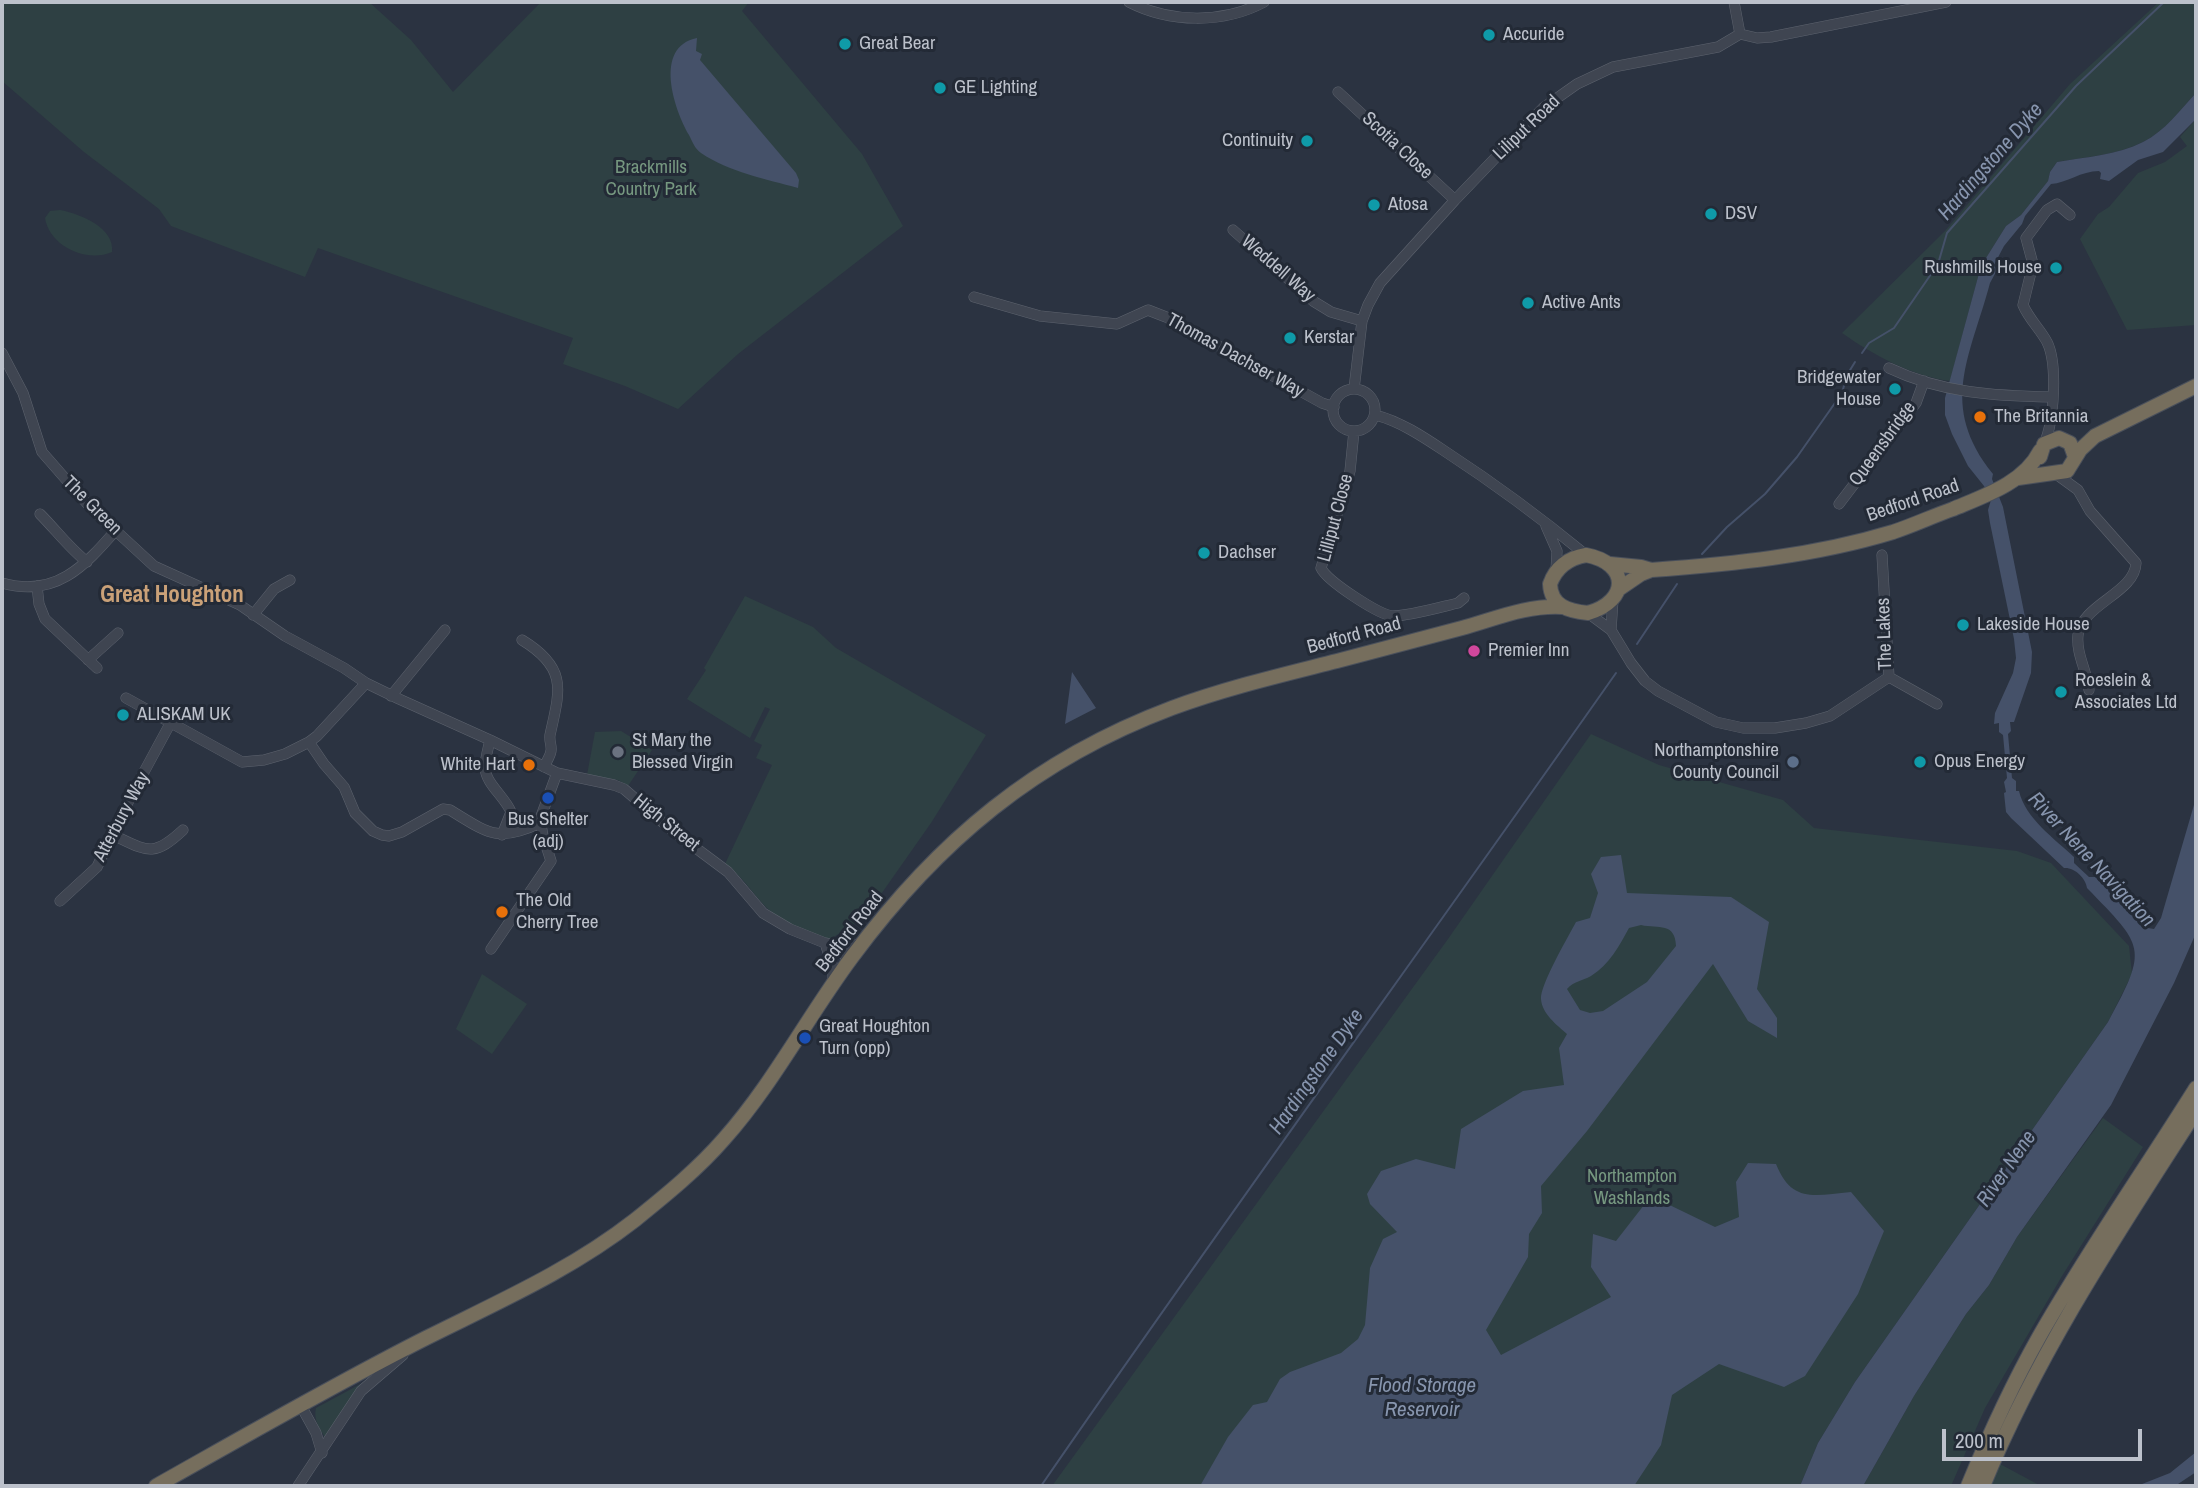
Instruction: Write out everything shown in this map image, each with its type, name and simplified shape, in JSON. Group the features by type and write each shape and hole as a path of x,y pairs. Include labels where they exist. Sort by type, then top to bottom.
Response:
{"highway":[{"path":"2095,436 2067,471 2054,474 2043,467 2042,448 2053,438 2065,440 2095,436 2196,386"},
{"path":"2065,440 2073,447 2075,459"},
{"name":"Bedford Road","path":"1616,595 1641,574 1651,570 1726,565 1818,551 1894,532 2011,482 2033,463 2042,448"},
{"name":"Bedford Road","path":"2011,482 2054,474"},
{"path":"1586,555 1609,564 1619,579 1616,595 1588,613 1562,607 1552,597 1553,577 1570,560 1586,555"},
{"name":"Bedford Road","path":"1609,564 1641,566 1651,570"},
{"name":"Bedford Road","path":"1525,608 1538,599 1553,577"},
{"name":"Bedford Road","path":"423,1340 575,1262 606,1242 669,1192 725,1138 778,1066 851,958 929,865 969,826 1013,791 1081,750 1172,708 1525,608 1562,607"},
{"path":"1968,1486 2009,1393 2039,1337 2196,1088"},
{"path":"1983,1486 1996,1453 2051,1342 2196,1111"},
{"path":"156,1486 423,1340"}],"street":[{"path":"1129,2 1161,13 1205,18 1236,12 1264,2"},
{"path":"1734,2 1740,34"},
{"name":"Liliput Road","path":"1354,389 1362,321 1380,283 1543,108 1577,84 1613,67 1718,47 1740,34 1757,38 1771,37 1946,2"},
{"name":"Scotia Close","path":"1338,92 1455,200"},
{"path":"2042,448 2053,417 2052,360 2048,344 2023,305 2033,264 2026,238 2047,210 2057,204 2070,215"},
{"name":"Weddell Way","path":"1233,230 1313,301 1331,312 1362,321"},
{"name":"Thomas Dachser Way","path":"974,297 1040,316 1117,324 1148,310 1166,317 1322,403 1334,407"},
{"name":"The Green","path":"2,352 23,393 42,452 90,507 154,566 240,605"},
{"name":"Queensbridge","path":"1889,368 1936,387 1968,392 2052,397"},
{"name":"Queensbridge","path":"1839,504 1916,403 1924,382"},
{"path":"1361,390 1374,402 1375,415 1368,426 1354,431 1339,424 1334,407 1343,392 1361,390"},
{"path":"1375,415 1394,421 1432,443 1503,491 1586,555"},
{"path":"2053,417 2065,440"},
{"name":"Lilliput Close","path":"1354,431 1350,471 1321,568 1325,576 1352,596 1391,616 1458,603 1464,598"},
{"path":"2075,459 2078,490"},
{"path":"2054,474 2078,490 2091,511 2136,564 2136,572 2091,613 2078,632 2078,645 2089,690"},
{"path":"40,514 60,534 69,548 87,562"},
{"path":"1544,523 1557,551 1553,577"},
{"path":"2,583 20,587 37,586 73,575 116,530"},
{"name":"The Lakes","path":"1588,613 1611,630 1645,681 1658,691 1716,722 1743,728 1775,728 1806,723 1830,716 1889,677 1882,555"},
{"path":"253,615 276,581 290,580"},
{"path":"37,586 39,604 45,619 92,664 118,633"},
{"path":"1611,630 1616,595"},
{"name":"High Street","path":"240,605 285,636 395,698 490,740 557,774 624,789 637,797 673,831 728,872 763,913 851,958"},
{"path":"395,698 446,630"},
{"path":"522,640 547,658 559,693 550,737 551,750 544,767"},
{"path":"1889,677 1937,704"},
{"path":"126,698 242,762 285,754 317,737 366,683"},
{"name":"Atterbury Way","path":"60,901 96,867 171,722"},
{"path":"490,740 485,770 510,808 502,835"},
{"path":"309,741 344,787 350,804 361,821 382,835 402,832 443,808 492,834 502,835 540,823"},
{"path":"491,949 551,861 540,823 541,812 557,774"},
{"path":"113,835 152,850 166,846 183,830"},
{"path":"833,985 833,967 825,943 845,947 862,944"},
{"name":"Bedford Road","path":"298,1486 360,1391 423,1340"},
{"path":"301,1406 316,1433 322,1452"}],"green space":[{"name":"Brackmills Country Park","path":"2,2 369,2 411,40 453,92 541,2 749,2 742,11 862,154 903,226 738,354 678,409 625,386 563,364 573,338 318,248 305,277 171,226 159,209 84,152 2,81"},
{"path":"2159,2 2196,2 2196,93 2165,126 2143,142 2112,153 2057,162 2048,181 2021,215 2006,226 1981,266 1950,381 1893,363 1842,333 1945,231 2070,84"},
{"path":"2196,119 2196,325 2127,330 2080,239 2098,214 2109,207 2138,173 2165,162 2187,146 2180,137"},
{"path":"60,210 86,219 102,229 108,236 112,252 102,255 81,254 62,244 48,228 45,218 50,211"},
{"path":"745,596 813,627 836,648 986,735 931,823 865,917 829,940 797,928 774,915 725,864 772,765 756,758 762,745 754,741 770,709 765,707 750,738 687,699 706,670 704,668"},
{"path":"621,731 652,750 628,786 618,780 587,775 595,732"},
{"name":"Northampton Washlands","path":"1591,734 1659,765 1783,800 1814,828 2017,851 2051,863 2129,946 2132,974 2108,1022 1855,1382 1818,1443 1800,1486 1052,1486 1448,939"},
{"path":"482,974 527,1004 492,1054 456,1029"},
{"path":"2103,1118 2143,1147 2062,1276 1985,1408 1951,1486 1863,1486 1914,1396 1966,1314 1989,1285 2017,1237"},
{"path":"368,1380 326,1439 316,1420 316,1408"},
{"path":"2000,1464 2041,1486 1991,1486"}],"water":[{"path":"697,38 696,51 702,54 700,60 796,173 798,188 736,170 712,160 695,147 673,95 671,66 675,53 683,44"},
{"name":"River Nene","path":"2196,93 2196,119 2163,152 2138,160 2109,181 2100,179 2099,171 2051,184 2025,216 1994,265 1997,270 1990,283 1968,358 1963,381 1963,403 1967,426 1976,449 1993,474 1992,479 2003,507 2032,652 2031,673 2014,722 2010,722 2011,731 2008,734 2012,778 2016,781 2016,791 2019,791 2034,819 2074,857 2074,863 2089,877 2095,877 2148,928 2154,929 2161,918 2196,798 2196,933 2174,983 2111,1105 2017,1237 1989,1285 1966,1314 1914,1396 1863,1486 1800,1486 1818,1443 1855,1382 2108,1022 2130,978 2134,949 2130,937 2120,923 2087,888 2079,874 2064,868 2006,812 2004,782 2007,778 2003,735 1999,732 1999,723 1994,724 1995,713 2013,673 2016,658 2014,639 1990,523 1988,510 1991,500 1968,466 1952,434 1945,415 1945,398 1981,266 2006,226 2021,215 2048,181 2057,162 2112,153 2143,142 2165,126"},
{"path":"1072,672 1096,708 1065,724"},
{"name":"Flood Storage Reservoir","path":"1621,855 1627,893 1731,897 1769,922 1757,989 1777,1018 1777,1038 1748,1021 1713,964 1587,1131 1541,1186 1542,1213 1529,1234 1528,1257 1486,1330 1501,1355 1611,1297 1591,1267 1593,1234 1616,1241 1651,1196 1715,1227 1739,1217 1736,1182 1748,1163 1776,1164 1789,1186 1806,1194 1851,1192 1884,1231 1858,1294 1805,1376 1784,1387 1719,1364 1672,1395 1661,1445 1634,1486 1200,1486 1228,1437 1253,1405 1267,1402 1280,1379 1290,1372 1341,1353 1358,1339 1365,1325 1370,1268 1383,1239 1397,1232 1370,1204 1367,1194 1381,1171 1416,1159 1455,1169 1461,1129 1523,1091 1564,1085 1559,1048 1567,1034 1544,1010 1542,992 1576,922 1590,918 1598,893 1591,874 1601,857","holes":["1641,925 1669,930 1673,933 1676,946 1647,982 1603,1011 1590,1013 1580,1010 1567,989 1604,966 1629,928"]},
{"path":"2196,1452 2196,1472 2175,1486 2137,1486 2170,1473"}],"waterway":[{"name":"Hardingstone Dyke","path":"1862,353 1869,343 1894,328 1938,264 1947,233 2076,86 2164,2"},
{"name":"Hardingstone Dyke","path":"1702,554 1727,527 1765,494 1797,457 1842,393 1847,375 1855,362"},
{"name":"Hardingstone Dyke","path":"1637,644 1677,584"},
{"name":"Hardingstone Dyke","path":"1041,1486 1616,673"}],"place":[{"name":"Accuride","path":"1489,35"},
{"name":"Great Bear","path":"845,44"},
{"name":"GE Lighting","path":"940,88"},
{"name":"Continuity","path":"1307,141"},
{"name":"Atosa","path":"1374,205"},
{"name":"DSV","path":"1711,214"},
{"name":"Rushmills House","path":"2056,268"},
{"name":"Active Ants","path":"1528,303"},
{"name":"Kerstar","path":"1290,338"},
{"name":"Bridgewater House","path":"1895,389"},
{"name":"The Britannia","path":"1980,417"},
{"name":"Dachser","path":"1204,553"},
{"name":"Lakeside House","path":"1963,625"},
{"name":"Premier Inn","path":"1474,651"},
{"name":"Roeslein & Associates Ltd","path":"2061,692"},
{"name":"ALISKAM UK","path":"123,715"},
{"name":"St Mary the Blessed Virgin","path":"618,752"},
{"name":"Northamptonshire County Council","path":"1793,762"},
{"name":"Opus Energy","path":"1920,762"},
{"name":"White Hart","path":"529,765"},
{"name":"Bus Shelter (adj)","path":"548,798"},
{"name":"The Old Cherry Tree","path":"502,912"},
{"name":"Great Houghton Turn (opp)","path":"805,1038"}],"district":[{"name":"Great Houghton","path":"172,596"}],"water label":[{"name":"River Nene Navigation","path":"2091,860"}]}
